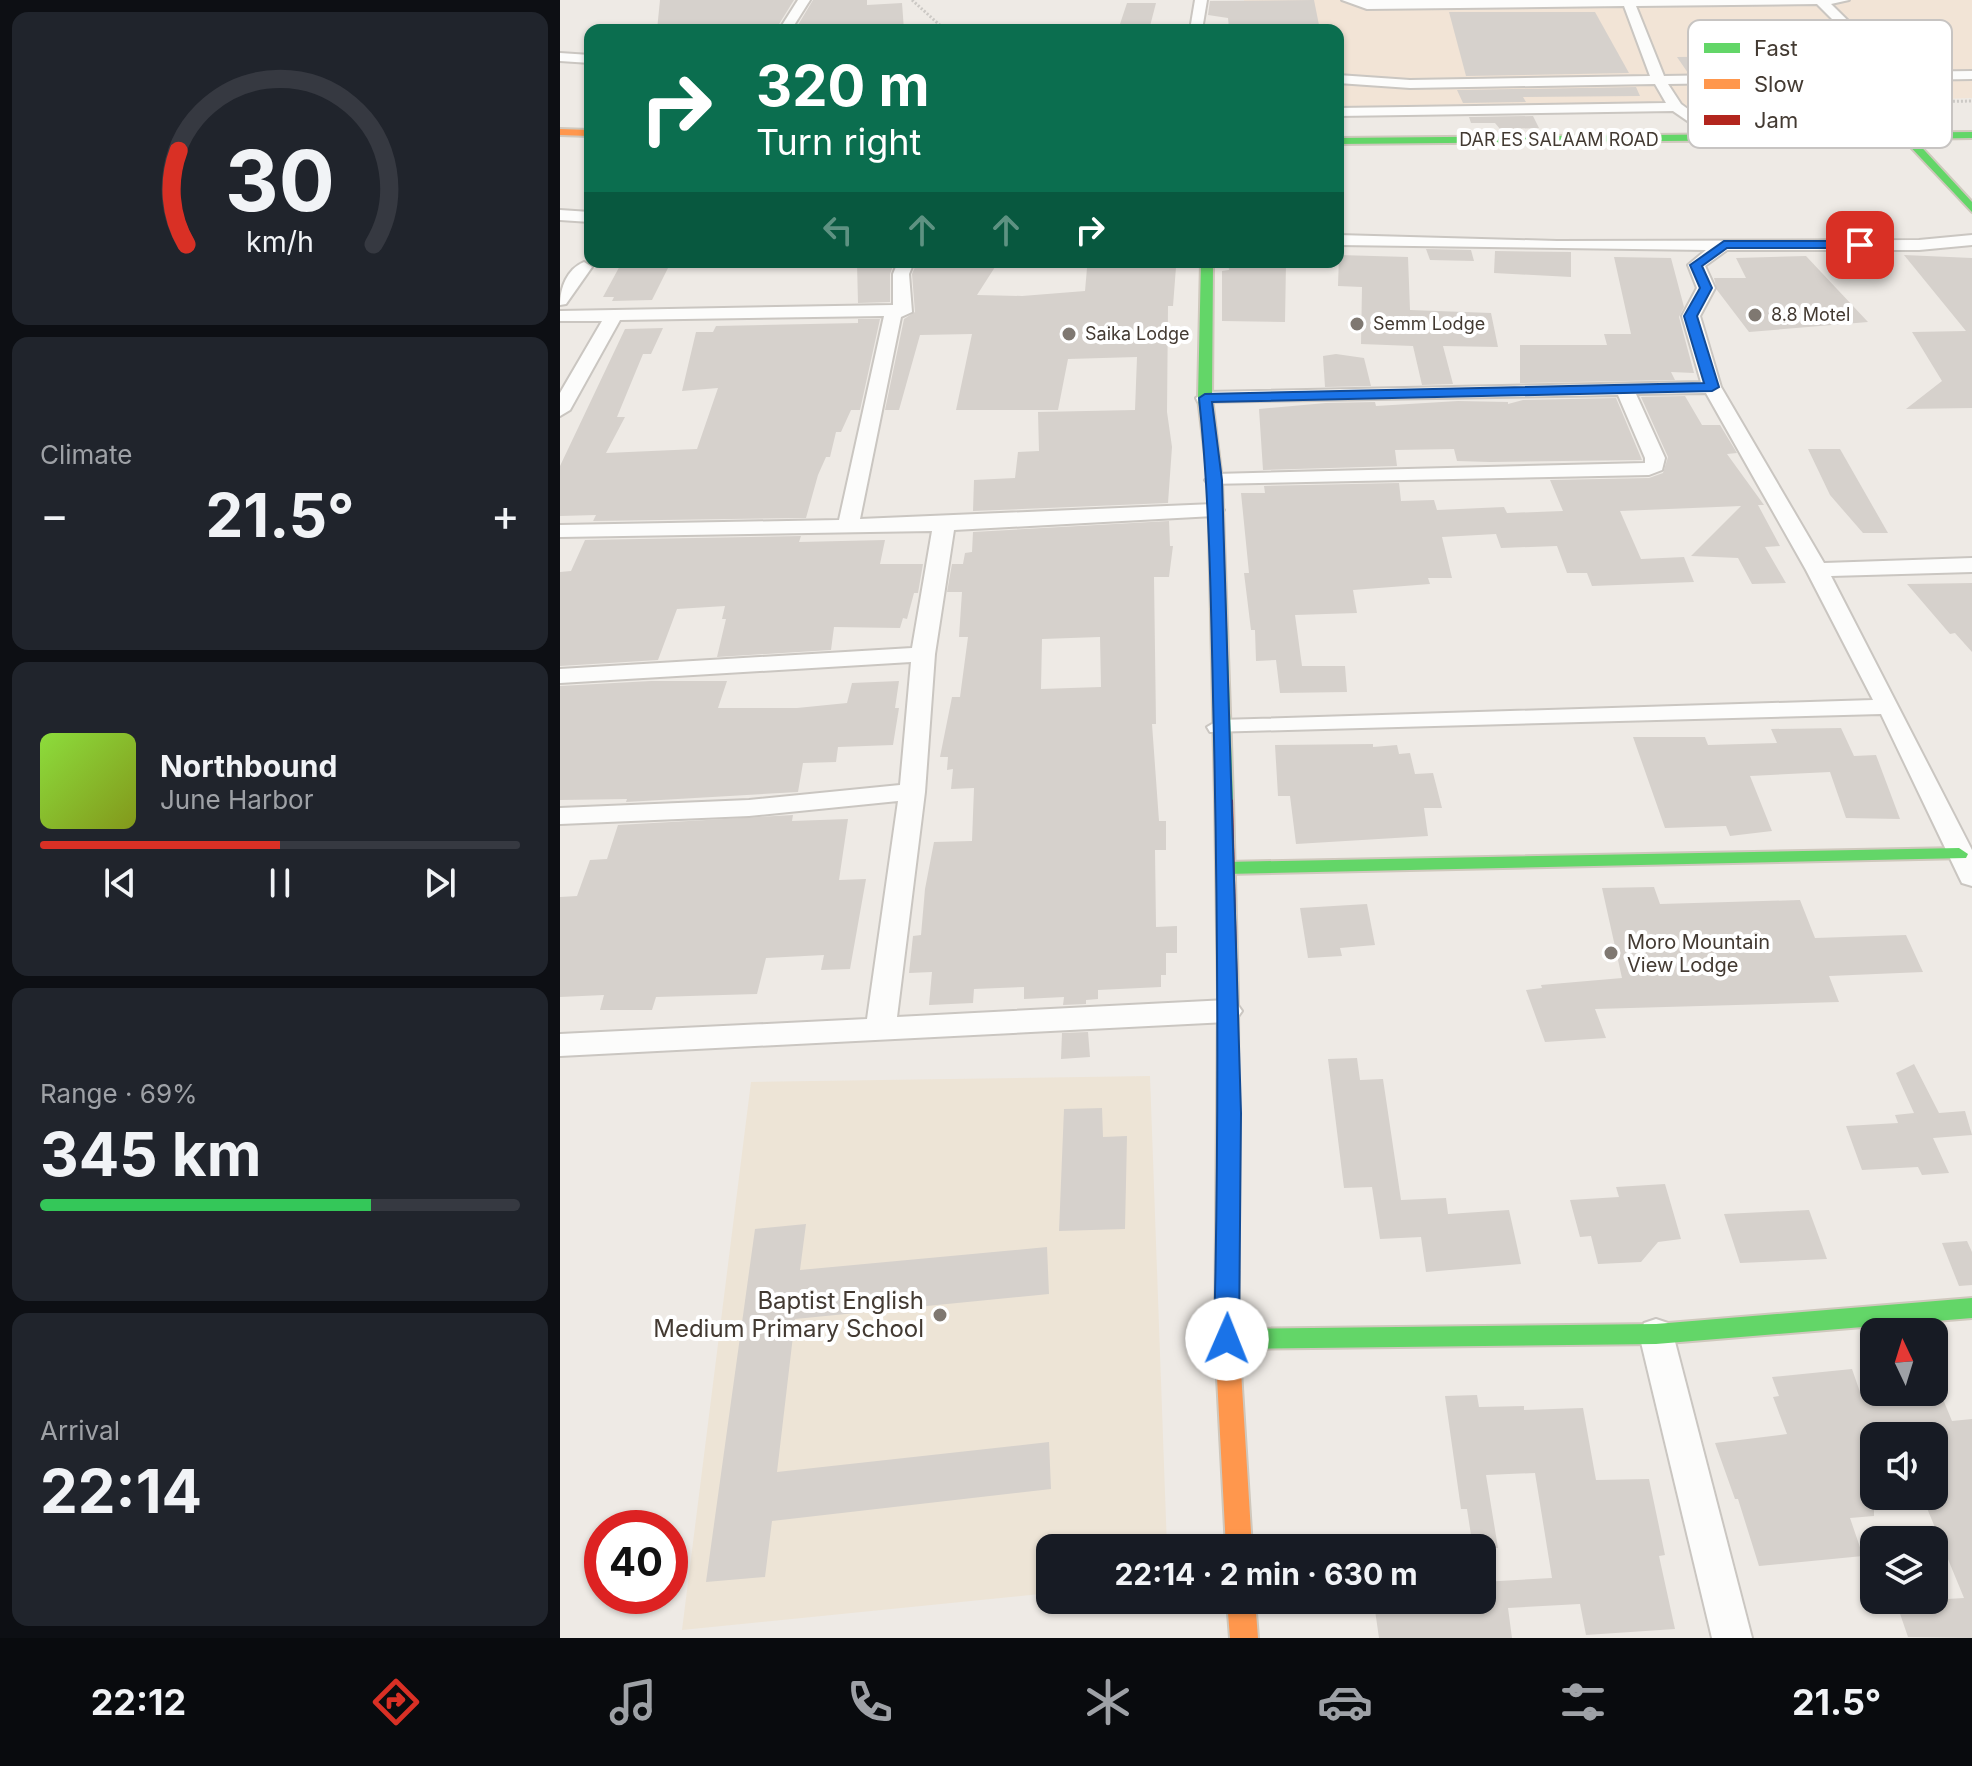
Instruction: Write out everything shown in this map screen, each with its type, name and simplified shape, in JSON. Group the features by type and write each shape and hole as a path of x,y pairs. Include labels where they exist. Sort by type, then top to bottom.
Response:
{"main road":[{"path":"560,132 584,133"},
{"name":"DAR ES SALAAM ROAD","path":"1952,136 1972,135"},
{"name":"DAR ES SALAAM ROAD","path":"1344,141 1688,140"},
{"path":"1917,148 1972,209"},
{"path":"1207,268 1205,398 1215,480 1219,727 1226,868 1230,1113 1227,1339 1238,1534"},
{"path":"1226,868 1959,854"},
{"path":"1227,1339 1656,1334 1972,1308"},
{"path":"1242,1614 1244,1638"}],"street":[{"path":"789,24 804,0"},
{"path":"1197,24 1201,0"},
{"path":"1348,0 1367,5 1843,0"},
{"path":"1820,0 1840,20"},
{"path":"1629,1 1658,79 1676,107 1688,116"},
{"path":"560,57 584,59"},
{"path":"1952,76 1972,75"},
{"path":"1344,79 1410,84 1688,79"},
{"path":"1344,112 1676,107"},
{"path":"560,215 584,217"},
{"path":"1344,240 1557,246 1919,245 1972,240"},
{"path":"1724,245 1696,265 1706,288 1691,316 1712,387 1817,570 1889,707 1972,877"},
{"path":"560,300 584,267"},
{"path":"902,310 904,268"},
{"path":"560,316 902,310"},
{"path":"849,524 893,313 902,310"},
{"path":"560,410 614,315"},
{"path":"1205,398 1626,392 1712,387"},
{"path":"1215,480 1649,469 1655,466 1655,458 1626,392"},
{"path":"560,531 944,524 1214,510"},
{"path":"881,1027 912,792 923,654 944,524"},
{"path":"1817,570 1972,565"},
{"path":"560,676 923,654"},
{"path":"1219,727 1889,707"},
{"path":"560,816 776,806 912,792"},
{"path":"560,1045 1227,1011"},
{"path":"1656,1334 1732,1638"}],"path":[{"path":"912,0 939,24"},
{"path":"1952,101 1972,101"},
{"path":"1676,107 1688,107"}],"shaded area":[{"path":"1244,0 1972,0 1972,98 1952,99 1952,20 1688,20 1688,107 1344,117 1344,24 1250,24"},
{"name":"Baptist English Medium Primary School","path":"1150,1076 1166,1534 1036,1534 1036,1594 682,1630 684,1614 688,1614 688,1582 751,1082"}],"building":[{"path":"660,0 794,0 779,24 658,24"},
{"path":"813,0 867,0 867,5 902,3 904,24 799,24"},
{"path":"1314,0 1319,24 1229,24 1228,18 1208,15 1210,1"},
{"path":"1127,3 1156,3 1151,24 1120,24"},
{"path":"1449,12 1595,12 1629,73 1466,76"},
{"path":"1677,57 1688,57 1688,73"},
{"path":"1636,87 1640,96 1523,97 1526,102 1463,103 1457,90"},
{"path":"1533,116 1539,128 1500,129 1495,123 1471,123 1469,117"},
{"path":"1426,249 1471,250 1474,261 1430,260"},
{"path":"1495,251 1571,252 1571,277 1494,273"},
{"path":"1344,255 1408,257 1410,310 1491,313 1498,347 1443,346 1453,384 1422,385 1413,346 1361,344 1362,287 1338,286 1339,268 1344,268"},
{"path":"1904,255 1972,258 1972,408 1906,409 1942,381 1912,332 1966,331"},
{"path":"1806,256 1868,322 1749,332 1717,290 1714,278 1746,278 1736,258"},
{"path":"1614,257 1671,258 1684,307 1679,317 1694,373 1671,372 1675,380 1520,383 1520,345 1607,345 1604,334 1631,334"},
{"path":"619,268 668,268 652,300 612,301 614,297 603,297"},
{"path":"857,268 892,268 890,302 858,303"},
{"path":"914,268 994,268 977,295 1022,296 1085,291 1087,268 1176,268 1173,306 1168,306 1167,412 1172,447 1168,503 973,511 974,480 1015,478 1018,452 1039,451 1038,412 1135,410 1137,357 1068,359 1058,410 956,410 972,334 920,335 899,410 885,410 904,319 915,312 912,274"},
{"path":"1286,268 1285,322 1222,321 1222,271"},
{"path":"858,319 880,319 860,410 851,410 841,432 836,432 830,457 826,457 818,475 806,518 593,521 596,515 560,516 560,466 625,329 663,328 651,354 643,354 617,417 625,417 606,453 697,449 718,388 682,391 696,332 713,332 716,326 858,323"},
{"path":"1336,354 1364,358 1371,386 1325,387 1323,356"},
{"path":"1685,396 1702,425 1720,425 1737,453 1727,454 1764,505 1758,505 1780,546 1765,547 1786,583 1752,584 1738,558 1691,556 1741,506 1620,511 1641,559 1684,557 1694,582 1592,586 1587,573 1567,573 1557,546 1501,548 1496,534 1442,537 1452,578 1428,578 1430,584 1353,590 1357,613 1295,615 1302,666 1345,666 1347,692 1280,693 1276,660 1256,661 1255,630 1251,630 1244,573 1249,573 1241,493 1265,493 1264,486 1399,483 1401,501 1434,500 1437,510 1504,507 1507,513 1563,511 1550,480 1649,478 1663,473 1668,457 1641,397"},
{"path":"1616,398 1642,460 1457,461 1454,449 1395,450 1397,466 1263,470 1259,409 1326,403 1375,402 1376,406 1458,401 1508,404 1523,400"},
{"path":"1808,449 1840,449 1888,533 1863,533 1830,495"},
{"path":"1169,521 1170,546 1173,546 1169,577 1154,577 1156,724 1152,724 1159,821 1166,821 1166,850 1155,850 1156,927 1177,926 1177,953 1166,953 1166,975 1161,975 1161,987 1098,990 1098,999 1086,1000 1086,1004 1063,1005 1064,997 1024,999 1024,987 974,989 973,1003 929,1005 932,972 909,973 913,936 921,935 925,889 934,842 972,841 974,788 951,789 953,769 947,770 948,757 940,757 952,697 960,697 968,637 959,637 962,592 947,592 952,564 963,564 965,553 972,552 973,532","holes":["1100,637 1101,687 1041,689 1042,639"]},
{"path":"801,536 799,542 885,540 880,564 923,564 918,593 914,593 907,619 903,618 900,628 834,627 831,650 717,657 726,619 722,619 725,606 677,609 658,660 560,666 560,572 571,571 585,540"},
{"path":"1972,583 1972,652 1955,633 1950,634 1907,584"},
{"path":"727,681 718,708 797,708 847,703 852,683 899,681 895,708 899,708 893,745 838,747 836,762 803,763 798,792 626,802 627,799 560,800 560,686"},
{"path":"1841,728 1854,756 1876,755 1900,819 1846,818 1830,772 1750,776 1772,831 1730,836 1726,826 1665,828 1633,737 1705,737 1708,745 1777,743 1771,729"},
{"path":"1373,744 1373,747 1397,745 1399,754 1410,753 1415,774 1433,773 1442,808 1424,808 1428,836 1296,844 1290,796 1278,796 1275,745"},
{"path":"793,815 792,821 848,819 839,880 866,879 850,969 821,970 824,955 766,958 757,994 656,997 652,1010 600,1010 604,995 560,997 560,897 577,896 590,860 607,859 618,825"},
{"path":"1654,887 1660,904 1800,900 1815,938 1906,935 1923,972 1829,976 1839,1002 1595,1009 1606,1038 1545,1042 1526,990 1542,988 1541,985 1622,978 1602,888"},
{"path":"1367,904 1375,945 1340,948 1342,956 1308,958 1300,908"},
{"path":"1088,1032 1090,1057 1061,1059 1062,1033"},
{"path":"1357,1058 1360,1080 1383,1079 1401,1200 1446,1198 1448,1214 1509,1210 1521,1264 1426,1272 1421,1237 1380,1239 1372,1187 1344,1188 1328,1059"},
{"path":"1914,1064 1939,1113 1965,1111 1972,1135 1933,1138 1949,1173 1922,1175 1918,1167 1862,1170 1846,1126 1898,1123 1895,1115 1914,1113 1896,1073"},
{"path":"1102,1108 1103,1137 1127,1136 1125,1229 1059,1231 1064,1109"},
{"path":"1665,1184 1681,1239 1658,1242 1641,1262 1598,1264 1591,1236 1580,1237 1570,1200 1619,1197 1616,1187"},
{"path":"1809,1210 1827,1259 1740,1263 1724,1214"},
{"path":"806,1224 800,1270 1047,1247 1049,1294 795,1319 777,1472 1049,1442 1051,1489 772,1521 765,1577 706,1582 755,1229"},
{"path":"1967,1241 1972,1252 1972,1285 1959,1286 1942,1243"},
{"path":"1852,1369 1860,1392 1860,1406 1946,1406 1952,1421 1972,1419 1972,1638 1908,1637 1900,1614 1948,1614 1948,1599 1964,1598 1948,1559 1948,1526 1934,1526 1928,1510 1948,1510 1948,1422 1860,1422 1860,1510 1874,1510 1874,1516 1850,1518 1860,1556 1759,1566 1738,1499 1735,1499 1715,1443 1787,1434 1773,1397 1779,1396 1772,1377"},
{"path":"1477,1395 1479,1407 1524,1406 1524,1410 1583,1408 1596,1480 1649,1479 1665,1555 1659,1556 1675,1629 1586,1635 1580,1604 1508,1608 1512,1638 1379,1638 1376,1614 1496,1614 1496,1581 1552,1578 1535,1473 1486,1475 1496,1534 1471,1534 1467,1509 1461,1509 1445,1396"}],"traffic: fast":[{"path":"1952,135 1972,135"},
{"path":"1344,141 1688,138"},
{"path":"1917,148 1972,209"},
{"path":"1207,268 1205,398 1215,480 1224,800"},
{"path":"1226,868 1959,854"},
{"path":"1227,1339 1656,1334 1972,1308"}],"traffic: slow":[{"path":"560,132 584,133"},
{"path":"1228,997 1227,1339 1238,1534"},
{"path":"1242,1614 1244,1638"}],"traffic: jam":[{"path":"1224,800 1228,997"}],"place":[{"name":"8.8 Motel","path":"1755,315"},
{"name":"Semm Lodge","path":"1357,324"},
{"name":"Saika Lodge","path":"1069,334"},
{"name":"Moro Mountain View Lodge","path":"1611,953"},
{"name":"Baptist English Medium Primary School","path":"940,1315"}],"route":[{"path":"1227,1339 1230,1113 1226,868 1219,727 1215,480 1205,398 1626,392 1712,387 1691,316 1706,288 1696,265 1724,245 1860,245"}]}
